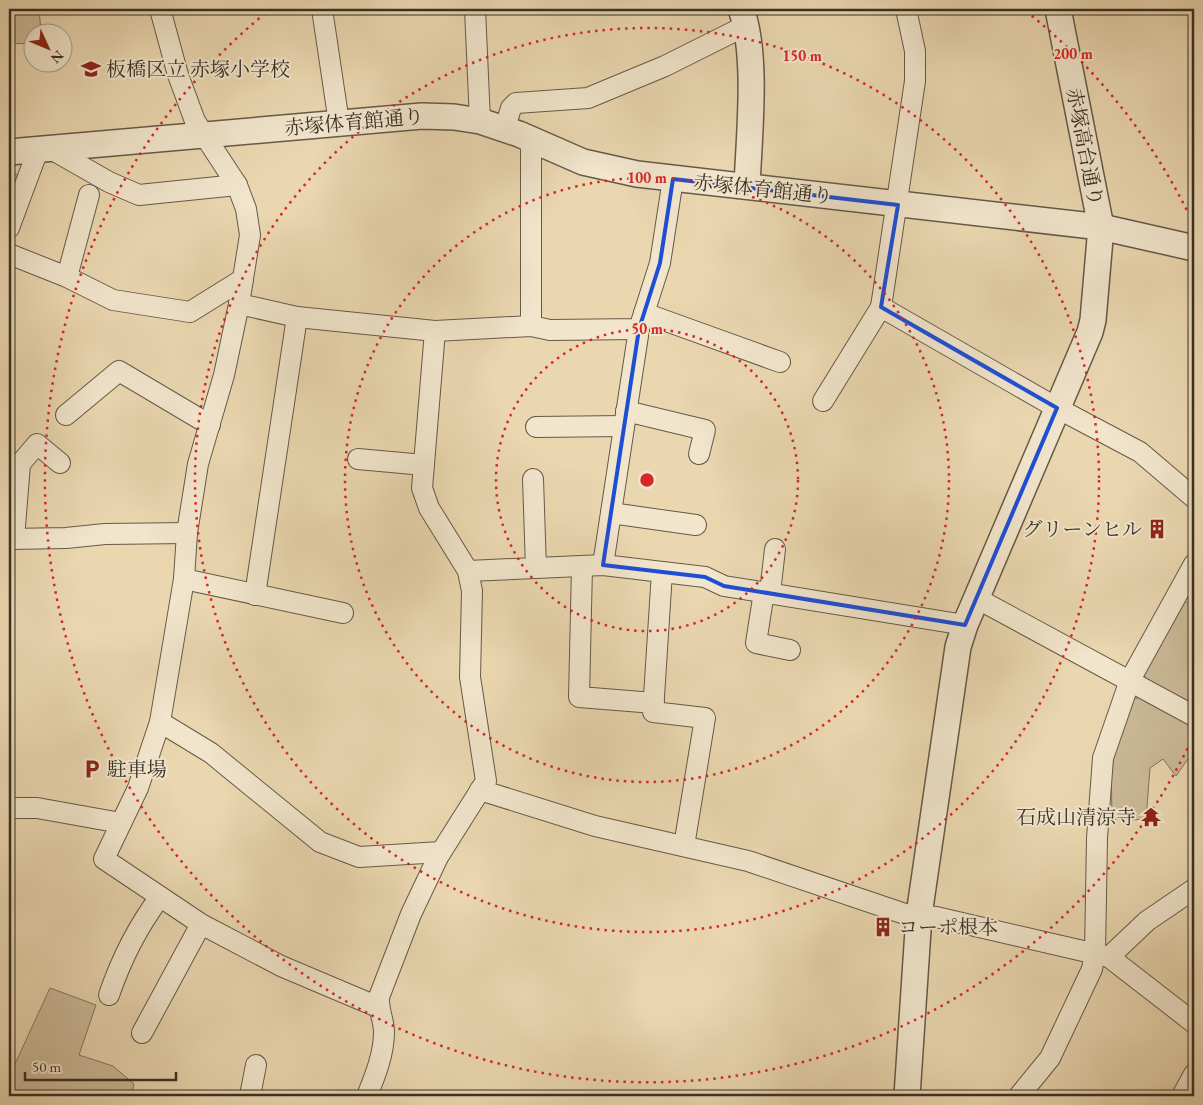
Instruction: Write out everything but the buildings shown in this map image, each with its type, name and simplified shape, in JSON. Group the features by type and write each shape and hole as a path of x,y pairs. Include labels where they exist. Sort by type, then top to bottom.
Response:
{"street":[{"path":"160,9 178,74 195,121 236,184 246,209 250,235 239,304 224,375 198,464 187,533 184,579 160,722 138,788 104,860 201,924 281,966 378,1007"},
{"path":"322,9 339,123"},
{"path":"475,9 480,121"},
{"path":"823,401 881,307 916,81 915,51 906,9"},
{"name":"赤塚高台通り","path":"907,1096 919,915 958,647 976,598 1092,326 1101,227 1058,9"},
{"path":"505,128 511,108 516,103 588,98 665,66 744,17 750,98 747,186"},
{"name":"赤塚体育館通り","path":"9,152 422,116 454,116 505,128 600,167 673,179 1101,227 1194,248"},
{"path":"531,326 532,140"},
{"path":"9,228 45,149 101,188 139,195 236,184"},
{"path":"603,566 641,321 660,263 673,179"},
{"path":"67,276 101,188"},
{"path":"9,254 67,276 113,300 190,312 243,279"},
{"path":"239,304 297,317 436,331 531,326 550,330 641,321 780,362"},
{"path":"881,307 1057,408 1140,452 1194,498"},
{"path":"255,595 297,317"},
{"path":"367,1096 383,1051 384,1030 378,1007 379,997 411,914 441,852 486,781 470,676 472,591 468,571 429,508 422,488 436,331"},
{"path":"66,415 119,372 210,425"},
{"path":"536,427 625,419 705,430 699,454"},
{"path":"60,463 37,444 20,464 12,539 66,538 106,534 187,533"},
{"path":"358,459 424,465"},
{"path":"533,479 536,568"},
{"path":"611,513 696,524"},
{"path":"775,549 756,643 790,650"},
{"path":"1102,955 1098,838 1103,758 1130,680 1194,564"},
{"path":"582,566 580,696 654,703"},
{"path":"468,571 603,566 662,572 705,578 724,586 965,625"},
{"path":"662,572 653,712 705,718 684,846"},
{"path":"184,579 342,613"},
{"path":"976,598 1194,716"},
{"path":"160,722 211,753 320,842 358,857 441,852"},
{"path":"480,790 595,826 748,861 905,914 919,915 1102,955 1194,1022"},
{"path":"9,808 37,808 121,823"},
{"path":"1031,1092 1050,1058 1092,969 1102,955 1194,888"},
{"path":"109,996 118,970 148,913 160,897"},
{"path":"142,1034 201,924"},
{"path":"250,1096 256,1065"},
{"path":"1182,1096 1194,1074"}],"highlighted area":[{"path":"673,179 898,205 881,307 1057,408 965,625 724,586 705,577 603,565 639,329 660,263"}],"shaded area":[{"path":"9,9 39,9 40,22 22,22 22,43 9,44"},
{"path":"9,167 18,176 9,201"},
{"path":"1182,599 1194,608 1194,708 1147,681 1143,673"},
{"path":"1140,697 1194,728 1194,757 1188,759 1176,776 1163,759 1150,768 1146,820 1112,819 1111,761 1132,700"},
{"path":"50,988 96,1005 79,1055 113,1066 134,1084 131,1096 9,1096 9,1077"}],"place":[{"name":"板橋区立 赤塚小学校","path":"91,69"},
{"name":"グリーンヒル","path":"1157,529"},
{"name":"駐車場","path":"92,769"},
{"name":"石成山清涼寺","path":"1151,817"},
{"name":"コーポ根本","path":"883,927"}]}
